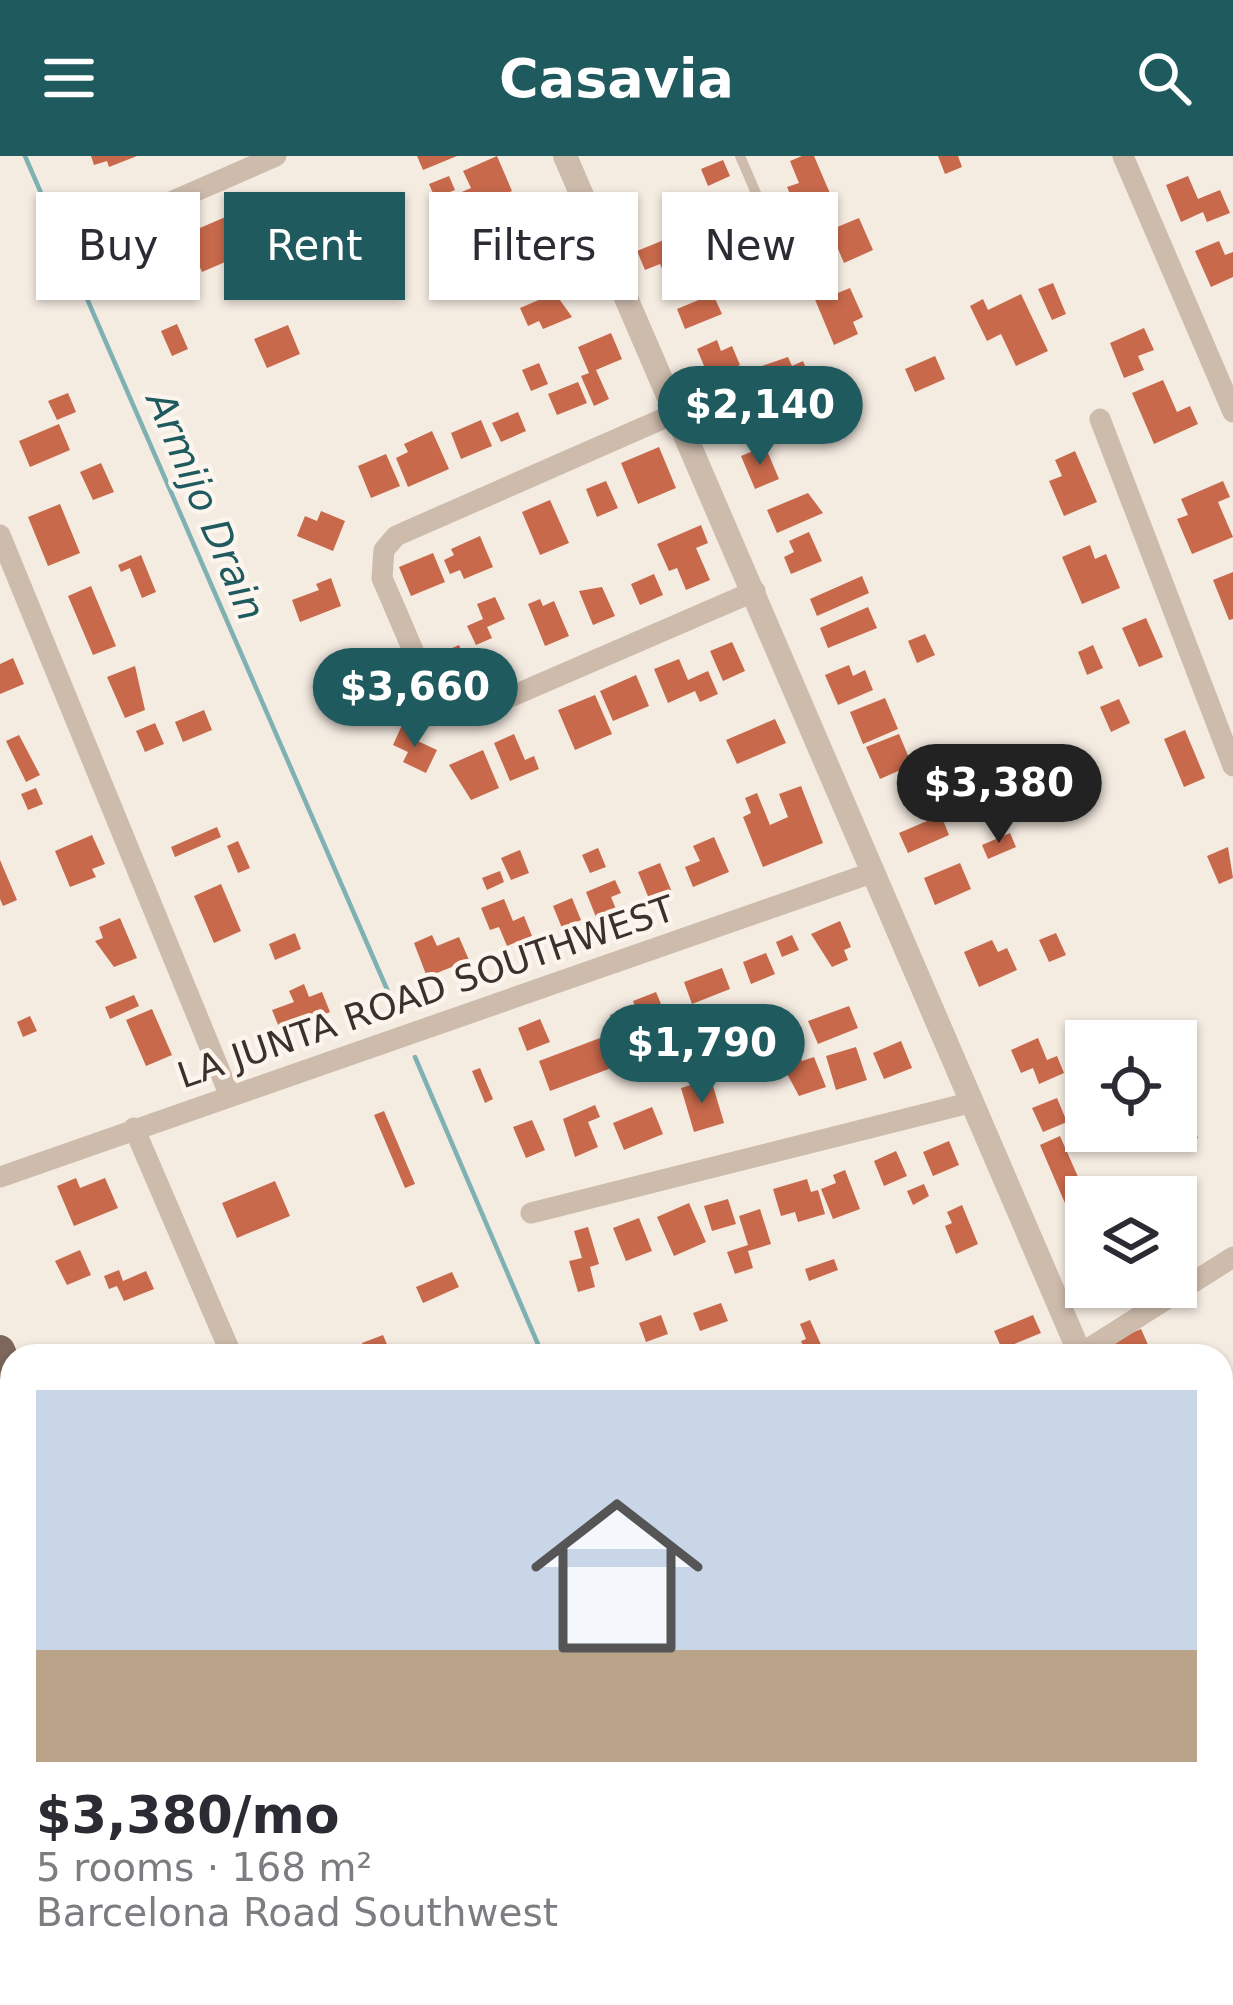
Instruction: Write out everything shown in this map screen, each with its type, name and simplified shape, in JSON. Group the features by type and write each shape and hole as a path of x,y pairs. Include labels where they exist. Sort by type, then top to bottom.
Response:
{"street":[{"path":"193,192 276,156"},
{"path":"566,156 1076,1344"},
{"path":"1123,156 1233,412"},
{"path":"676,413 396,536 384,550 382,578 430,690 452,708 480,710 755,591"},
{"path":"1100,419 1233,766"},
{"path":"0,535 230,1096"},
{"name":"LA JUNTA ROAD SOUTHWEST","path":"0,1177 874,872"},
{"path":"532,1213 973,1102"},
{"path":"134,1128 227,1344"},
{"path":"1098,1344 1233,1257"}],"lane":[{"path":"740,156 756,192"}],"building":[{"path":"91,156 137,156 109,167 107,161 94,165"},
{"path":"417,156 457,156 423,170"},
{"path":"497,156 512,191 462,192 471,188 463,171"},
{"path":"814,156 829,192 789,192 787,187 799,183 790,161"},
{"path":"938,156 958,156 962,167 945,174"},
{"path":"723,160 730,176 708,186 701,169"},
{"path":"449,176 455,190 432,192 429,184"},
{"path":"1188,176 1198,199 1220,190 1230,213 1207,222 1203,212 1181,222 1166,185"},
{"path":"224,218 224,262 202,272 200,267 200,228"},
{"path":"859,218 873,250 844,263 838,249 838,227"},
{"path":"662,241 662,269 660,264 645,270 638,251"},
{"path":"1219,241 1225,255 1233,252 1233,277 1211,287 1195,251"},
{"path":"1053,283 1066,314 1052,320 1038,289"},
{"path":"850,288 863,317 853,322 858,334 834,345 815,300 838,300 838,293"},
{"path":"1021,294 1048,351 1016,366 1001,334 987,341 970,306 983,299 988,310"},
{"path":"539,300 560,300 572,317 543,329 539,321 528,326 520,308"},
{"path":"699,300 716,300 722,314 685,329 677,309"},
{"path":"177,324 188,349 172,356 161,331"},
{"path":"288,325 300,354 267,368 254,339"},
{"path":"1144,328 1154,350 1138,356 1144,370 1124,378 1110,343"},
{"path":"611,333 622,359 596,370 609,399 594,406 581,376 589,373 578,347"},
{"path":"717,340 721,351 732,346 740,365 709,378 697,349"},
{"path":"935,356 945,379 915,392 905,369"},
{"path":"788,357 792,366 803,361 810,378 770,395 764,382 720,400 713,383"},
{"path":"539,363 548,384 531,391 522,370"},
{"path":"1163,380 1177,412 1190,406 1198,424 1154,444 1132,393"},
{"path":"578,382 587,403 557,415 548,394"},
{"path":"68,393 76,412 57,420 48,401"},
{"path":"821,400 831,423 804,434 795,411"},
{"path":"518,412 526,431 501,442 492,423"},
{"path":"481,420 492,446 461,459 451,433"},
{"path":"59,424 70,450 30,467 19,441"},
{"path":"432,431 449,469 408,487 396,458 408,452 404,444"},
{"path":"765,446 779,479 755,489 741,456"},
{"path":"659,447 676,488 638,504 621,463"},
{"path":"1075,451 1097,502 1064,516 1049,481 1062,476 1055,460"},
{"path":"386,454 400,486 371,498 358,466"},
{"path":"101,463 114,492 93,500 80,472"},
{"path":"606,481 618,508 597,517 586,489"},
{"path":"1223,481 1230,497 1218,502 1233,537 1192,554 1177,519 1188,515 1181,499"},
{"path":"808,493 823,513 777,533 767,510"},
{"path":"550,500 569,543 540,555 522,512"},
{"path":"60,504 80,553 48,566 28,517"},
{"path":"321,511 345,521 333,551 297,536 305,516 317,521"},
{"path":"701,525 708,543 696,548 710,580 686,590 677,568 669,571 657,544"},
{"path":"809,532 822,561 791,574 784,557 794,552 789,541"},
{"path":"480,536 493,567 464,579 460,570 450,574 444,560 454,555 451,549"},
{"path":"1090,545 1095,559 1106,554 1120,588 1082,604 1062,557"},
{"path":"433,553 445,582 411,596 399,567"},
{"path":"141,555 156,592 142,598 130,568 121,572 118,565"},
{"path":"1233,572 1233,619 1229,620 1213,580"},
{"path":"654,574 663,595 640,605 631,584"},
{"path":"862,576 869,593 817,616 810,599"},
{"path":"331,578 341,606 300,622 292,600 319,590 316,584"},
{"path":"91,586 116,646 93,655 68,596"},
{"path":"602,587 615,616 593,625 579,591"},
{"path":"495,597 505,619 487,627 492,638 476,645 467,626 483,619 477,604"},
{"path":"540,599 543,606 554,601 569,636 545,646 528,604"},
{"path":"868,607 877,628 828,648 820,628"},
{"path":"1146,618 1163,657 1139,667 1122,628"},
{"path":"925,634 935,655 917,663 908,641"},
{"path":"732,642 745,671 723,681 710,651"},
{"path":"459,645 471,673 445,684 434,656"},
{"path":"1093,645 1103,668 1087,675 1078,652"},
{"path":"13,658 24,684 0,694 0,664"},
{"path":"679,659 688,680 708,671 718,694 700,702 695,691 668,703 654,669"},
{"path":"849,665 853,676 865,670 873,690 838,705 825,675"},
{"path":"135,666 145,710 125,718 107,677"},
{"path":"377,671 390,701 371,709 358,679"},
{"path":"636,675 649,706 613,721 600,691"},
{"path":"595,695 612,734 575,750 558,710"},
{"path":"885,698 898,729 863,744 850,712"},
{"path":"1119,699 1130,723 1111,732 1100,707"},
{"path":"204,710 212,730 183,742 175,722"},
{"path":"775,719 786,743 737,764 726,740"},
{"path":"155,723 164,744 145,752 136,731"},
{"path":"403,723 413,728 409,737 437,750 426,773 403,762 408,752 393,745"},
{"path":"1185,730 1205,778 1184,787 1164,739"},
{"path":"514,734 525,760 534,756 539,769 510,781 494,743"},
{"path":"899,734 912,765 880,779 866,747"},
{"path":"19,735 40,775 26,782 6,741"},
{"path":"483,750 499,788 471,800 449,765"},
{"path":"801,786 823,843 763,867 743,817 751,813 745,798 757,793 770,825 788,817 779,794"},
{"path":"36,788 43,804 28,810 21,794"},
{"path":"941,815 949,835 908,853 899,833"},
{"path":"217,827 221,837 175,857 171,847"},
{"path":"1010,833 1016,847 988,859 982,845"},
{"path":"92,835 105,864 92,869 96,877 70,887 55,851"},
{"path":"714,837 729,872 693,887 685,867 700,861 693,846"},
{"path":"238,841 250,868 238,873 227,846"},
{"path":"1228,847 1233,878 1219,884 1207,856"},
{"path":"598,848 606,867 590,873 582,855"},
{"path":"520,850 529,873 511,880 501,858"},
{"path":"0,860 17,900 3,906 0,899"},
{"path":"660,863 674,897 652,906 638,872"},
{"path":"960,863 971,889 935,905 924,878"},
{"path":"500,871 504,882 487,890 482,878"},
{"path":"615,880 621,893 611,897 616,909 596,917 586,892"},
{"path":"221,884 241,931 214,943 194,896"},
{"path":"572,898 581,920 562,928 553,906"},
{"path":"504,899 513,921 524,916 532,936 507,946 499,927 490,930 481,908"},
{"path":"120,918 137,958 114,967 95,941 103,938 99,927"},
{"path":"840,921 851,947 844,950 848,960 832,967 811,934"},
{"path":"295,933 301,949 275,960 269,944"},
{"path":"1056,933 1066,955 1049,962 1039,940"},
{"path":"432,935 437,946 459,937 469,960 427,977 414,943"},
{"path":"792,935 799,950 782,957 776,942"},
{"path":"992,940 998,952 1007,948 1017,970 979,987 964,952"},
{"path":"766,953 775,974 751,984 743,962"},
{"path":"722,968 730,989 692,1004 684,982"},
{"path":"304,984 309,997 322,992 330,1012 281,1032 272,1010 294,1002 289,991"},
{"path":"656,992 671,1028 656,1034 651,1021 643,1025 633,1001"},
{"path":"134,995 139,1006 110,1019 105,1007"},
{"path":"849,1006 858,1028 818,1044 808,1021"},
{"path":"152,1009 172,1055 146,1066 126,1020"},
{"path":"620,1011 638,1058 550,1091 539,1061 616,1032 610,1015"},
{"path":"30,1016 37,1031 23,1037 17,1022"},
{"path":"540,1019 550,1042 527,1051 518,1028"},
{"path":"1038,1038 1047,1060 1057,1056 1064,1073 1039,1084 1033,1068 1021,1073 1011,1050"},
{"path":"901,1041 912,1068 884,1079 873,1053"},
{"path":"856,1047 867,1080 836,1090 826,1056"},
{"path":"797,1050 802,1061 814,1057 826,1087 799,1096 778,1057"},
{"path":"480,1068 493,1099 485,1103 472,1071"},
{"path":"711,1079 724,1123 694,1132 681,1088"},
{"path":"1057,1098 1065,1123 1043,1132 1032,1108"},
{"path":"595,1105 600,1117 588,1122 598,1147 575,1157 563,1119"},
{"path":"652,1107 663,1134 624,1150 613,1123"},
{"path":"384,1111 415,1184 405,1188 374,1115"},
{"path":"532,1120 545,1150 526,1158 513,1127"},
{"path":"1060,1136 1078,1176 1065,1176 1065,1203 1040,1145"},
{"path":"949,1141 959,1165 933,1176 923,1152"},
{"path":"896,1151 907,1176 884,1186 874,1161"},
{"path":"845,1170 860,1209 833,1219 821,1189 836,1183 833,1175"},
{"path":"76,1178 80,1188 105,1178 118,1208 74,1226 57,1186"},
{"path":"807,1179 811,1192 818,1190 825,1214 798,1222 795,1212 781,1216 773,1189"},
{"path":"275,1181 290,1216 237,1238 222,1203"},
{"path":"924,1184 929,1196 913,1205 907,1191"},
{"path":"728,1199 736,1224 712,1231 704,1206"},
{"path":"689,1203 706,1242 674,1256 657,1217"},
{"path":"962,1205 978,1244 956,1254 945,1226 952,1223 947,1212"},
{"path":"760,1209 771,1244 748,1251 753,1268 735,1274 727,1252 748,1245 739,1216"},
{"path":"639,1218 652,1251 626,1261 613,1228"},
{"path":"588,1227 599,1264 590,1267 595,1287 578,1292 569,1261 582,1258 574,1231"},
{"path":"80,1250 91,1275 67,1285 55,1261"},
{"path":"834,1259 838,1270 809,1281 805,1269"},
{"path":"119,1270 123,1281 146,1271 154,1289 124,1301 117,1286 109,1289 104,1276"},
{"path":"452,1272 459,1287 423,1303 416,1287"},
{"path":"721,1303 728,1321 700,1331 693,1313"},
{"path":"661,1315 668,1334 646,1342 639,1323"},
{"path":"1033,1315 1041,1333 1014,1344 1000,1344 994,1331"},
{"path":"810,1320 821,1344 802,1344 806,1339 800,1324"},
{"path":"1141,1329 1148,1344 1111,1344"},
{"path":"383,1335 387,1344 362,1344"}],"waterway":[{"name":"Armijo Drain","path":"25,156 396,1010"},
{"name":"Armijo Drain","path":"415,1057 538,1344"}]}
